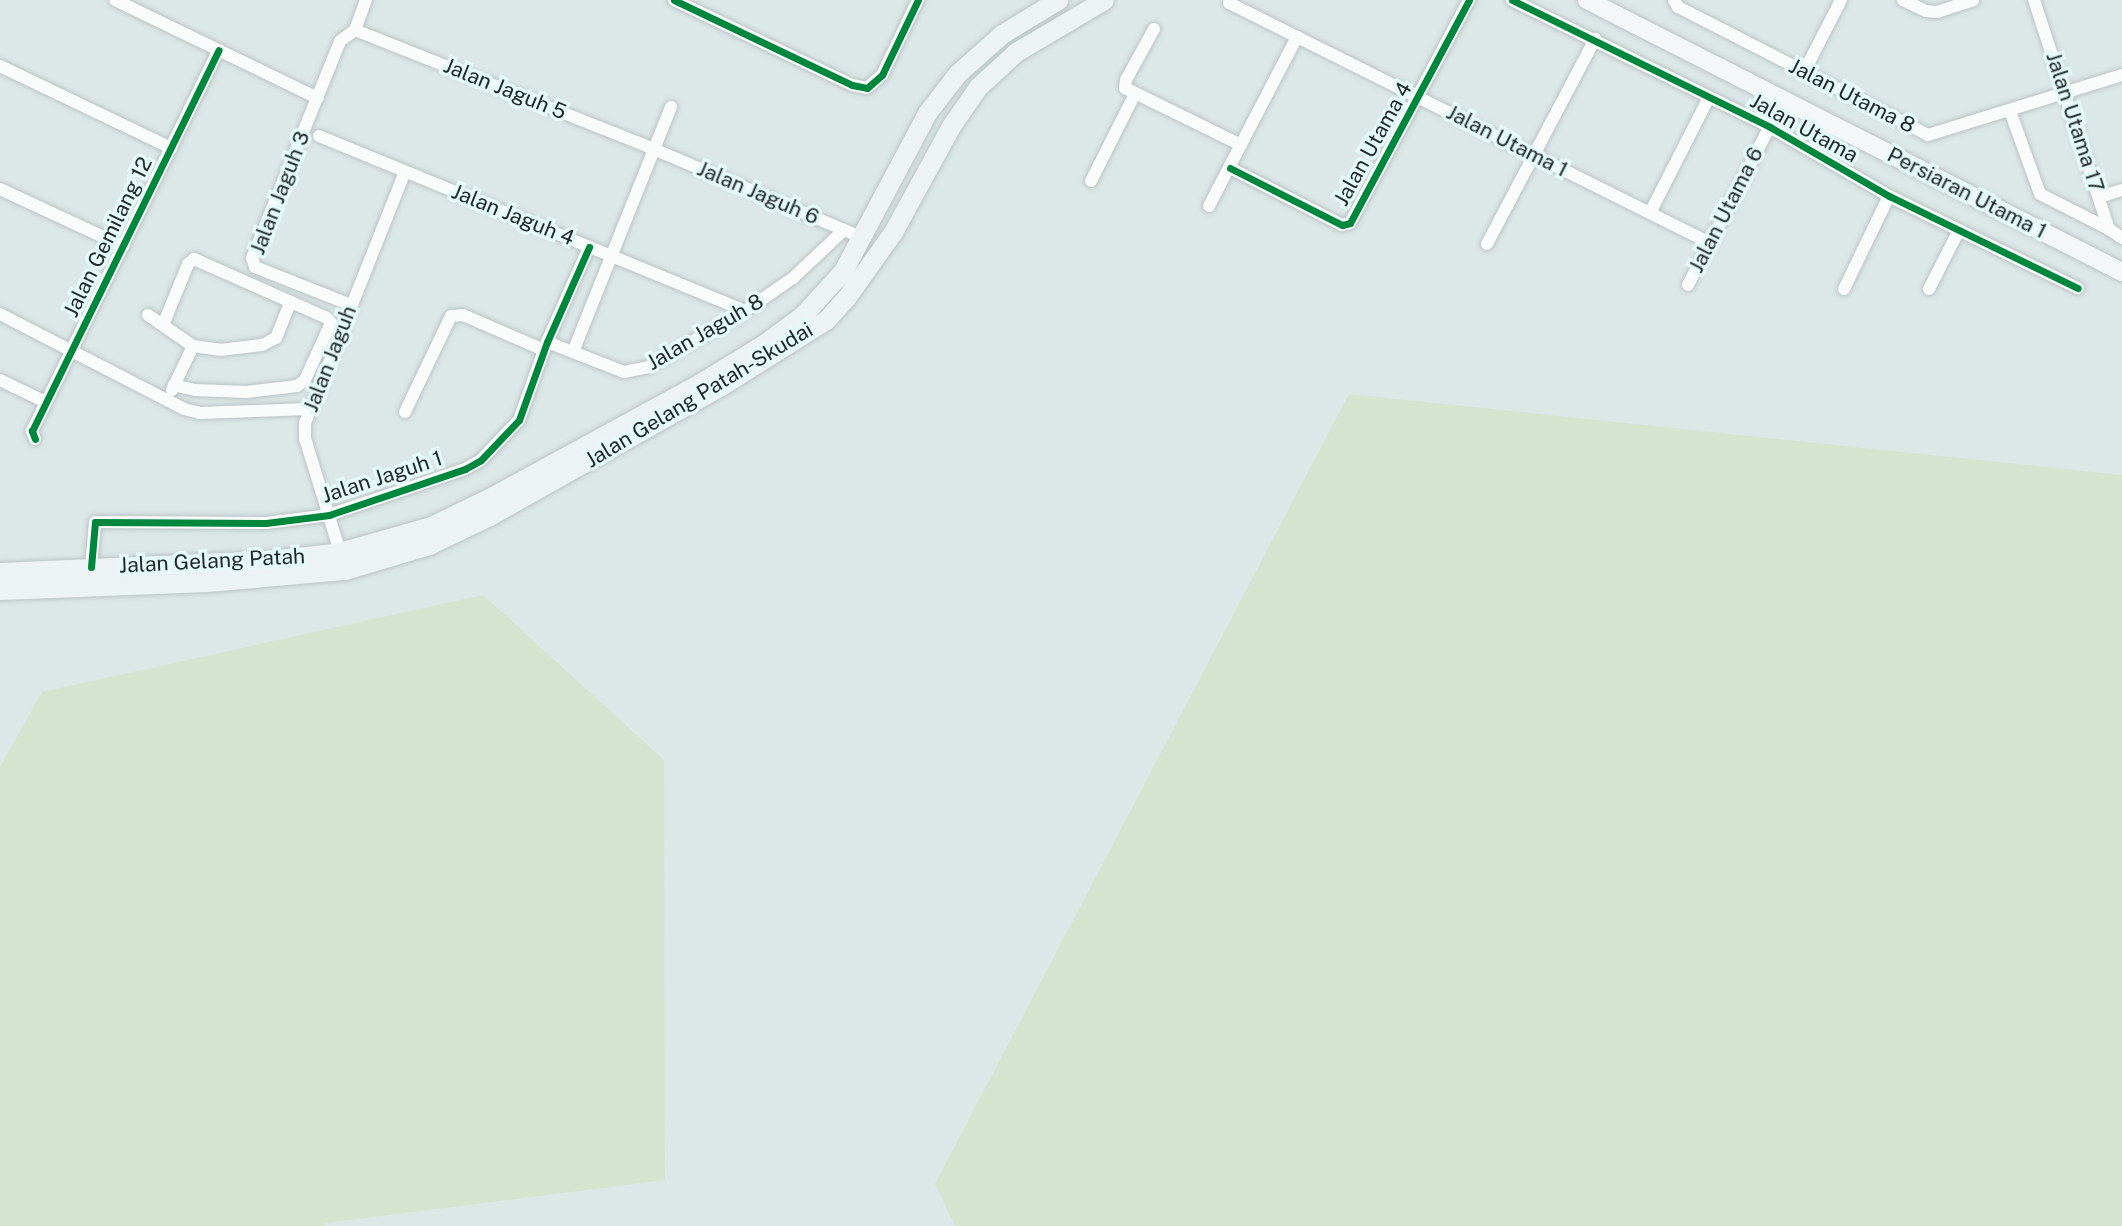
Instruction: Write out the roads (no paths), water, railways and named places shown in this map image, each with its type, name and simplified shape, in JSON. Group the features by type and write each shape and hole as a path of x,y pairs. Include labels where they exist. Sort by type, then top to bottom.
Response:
{"main road":[{"name":"Jalan Gelang Patah-Skudai","path":"340,552 431,526 491,497 700,383 764,344 803,315 843,271 853,233 928,113 957,74 1002,34 1058,0"},
{"name":"Jalan Gelang Patah-Skudai","path":"330,572 418,548 489,516 721,387 826,320 846,298 893,232 951,127 978,87 1016,52 1104,0"},
{"path":"273,577 315,567 340,552 363,559 418,548"},
{"name":"Jalan Gelang Patah","path":"0,572 235,562 340,552"},
{"name":"Jalan Gelang Patah","path":"0,590 330,572"}],"street":[{"path":"114,0 318,97"},
{"name":"Jalan Jaguh 3","path":"351,305 256,267 252,261 340,41 355,30 366,0"},
{"path":"674,0 852,85 867,88 882,75 918,0"},
{"name":"Jalan Utama 4","path":"1230,168 1346,225 1419,97 1469,0"},
{"name":"Jalan Utama","path":"1512,0 1770,127 1889,196 2078,288"},
{"name":"Persiaran Utama 1","path":"1587,0 2122,272"},
{"name":"Jalan Utama 8","path":"1674,0 1678,7 1928,135 2122,75"},
{"path":"1804,72 1841,0"},
{"path":"1903,0 1926,11 1937,12 1973,0"},
{"name":"Jalan Utama 17","path":"2034,0 2109,229"},
{"name":"Jalan Utama 1","path":"1230,3 1708,242"},
{"path":"1091,181 1130,91 1126,80 1154,29"},
{"name":"Jalan Jaguh 5","path":"355,30 654,149"},
{"path":"1209,206 1297,37"},
{"path":"1487,244 1595,39"},
{"name":"Jalan Gemilang 12","path":"35,439 32,431 219,50"},
{"path":"0,66 171,148"},
{"path":"1130,91 1241,145"},
{"path":"1650,213 1709,97"},
{"name":"Jalan Utama 6","path":"1688,285 1784,99"},
{"path":"573,352 671,107"},
{"path":"2010,111 2040,194 2122,237"},
{"name":"Jalan Jaguh 4","path":"319,136 746,311"},
{"name":"Jalan Jaguh 6","path":"654,149 853,233"},
{"name":"Jalan Jaguh","path":"340,552 305,438 308,409 405,172"},
{"path":"0,189 123,246"},
{"path":"2100,197 2122,190"},
{"path":"1844,289 1889,196"},
{"path":"1929,289 1959,230"},
{"name":"Jalan Jaguh 8","path":"405,412 452,316 463,314 624,372 637,371 746,311 853,233"},
{"name":"Jalan Jaguh 1","path":"91,567 95,522 266,523 329,515 465,469 481,460 519,420 546,346 589,247"},
{"path":"148,315 192,346 219,350 262,345 276,338 290,303 194,259 188,264 163,325"},
{"name":"Jalan Jaguh","path":"174,385 195,390 246,391 297,386 304,380 326,340 330,320 290,303"},
{"path":"0,314 184,409 200,413 308,409"},
{"path":"168,400 192,346"},
{"path":"0,380 46,402"}]}
